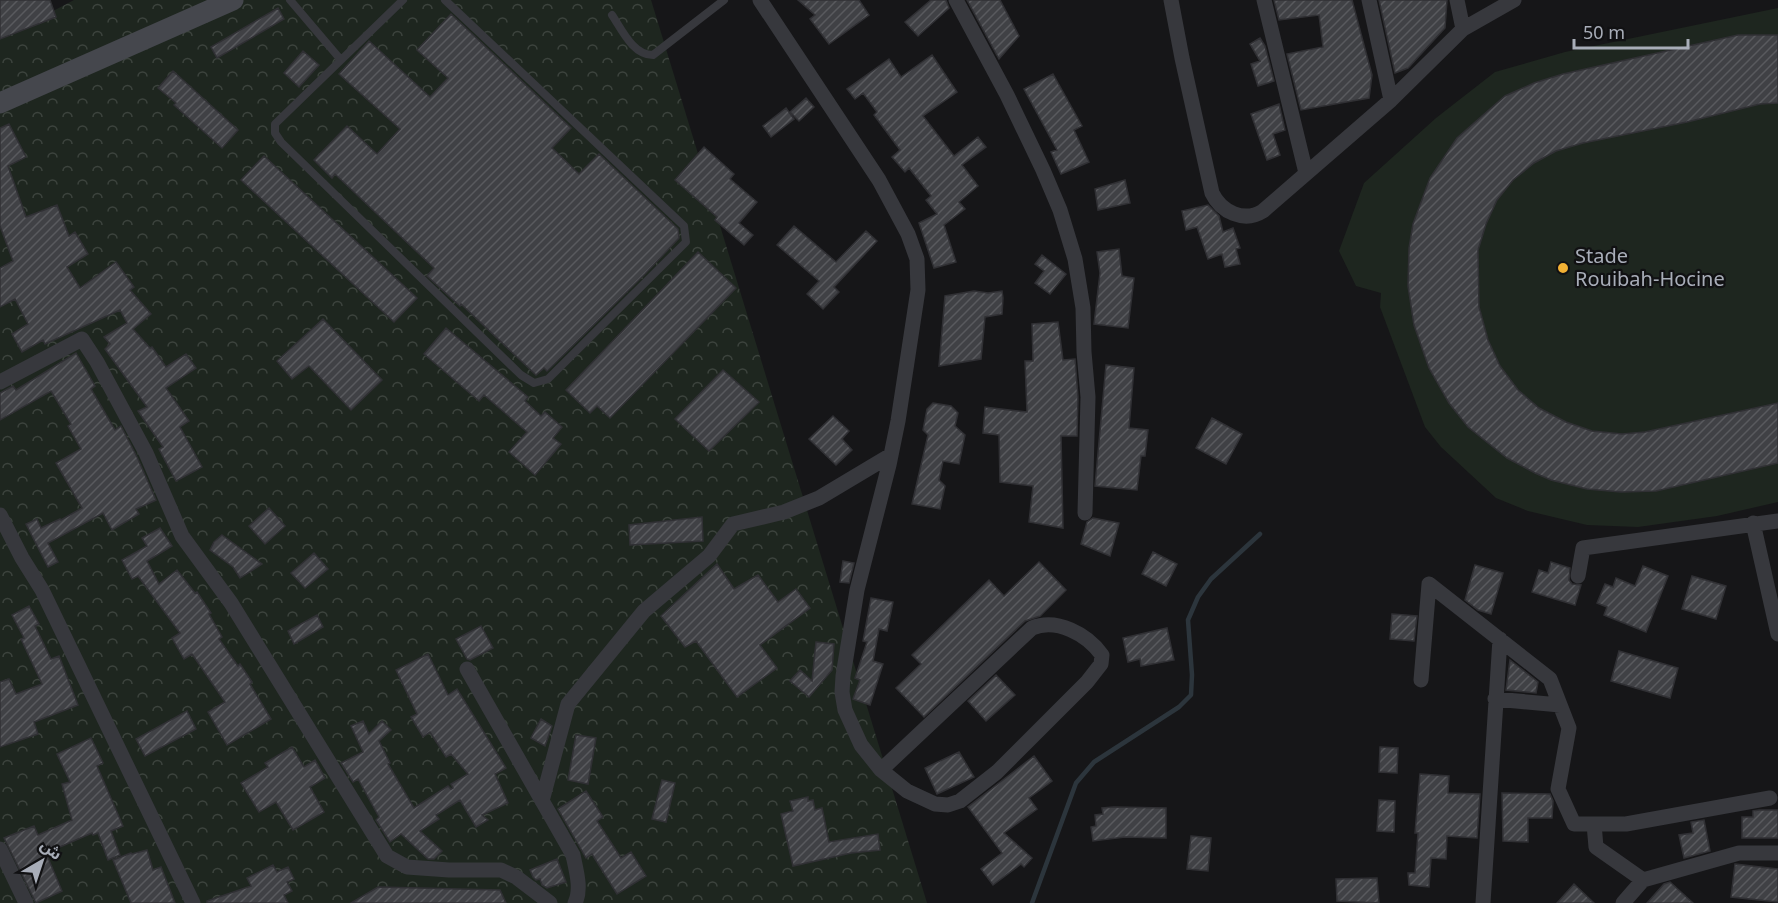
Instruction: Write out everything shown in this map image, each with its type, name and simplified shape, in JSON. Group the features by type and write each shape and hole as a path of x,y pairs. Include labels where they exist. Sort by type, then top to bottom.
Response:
{"main road":[{"path":"0,103 233,0"}],"street":[{"path":"760,0 879,180 914,246 919,275 909,353 891,455 857,590 842,692 845,710 857,736 881,771 907,791 935,804 948,805 960,801 997,772 1087,682 1101,664 1102,655 1090,642 1065,627 1049,624 1032,628 881,771"},
{"path":"956,0 1007,95 1043,170 1060,210 1075,259 1083,308 1088,397 1085,513"},
{"path":"1171,0 1210,181 1218,203 1233,213 1247,217 1263,211 1391,100 1463,29 1514,0"},
{"path":"1264,0 1306,173"},
{"path":"1369,0 1391,100"},
{"path":"1457,0 1463,29"},
{"path":"0,382 82,339 97,362 146,453 182,536 237,613 387,856 407,867 501,870 516,877 550,903"},
{"path":"542,801 568,704 644,610 709,556 733,524 777,514 819,498 891,455"},
{"path":"0,515 22,558 42,590 193,903"},
{"path":"1578,576 1583,548 1778,521"},
{"path":"1753,523 1778,634"},
{"path":"1421,680 1429,584 1550,680 1569,728 1558,789 1574,824 1626,824 1770,798"},
{"path":"1483,903 1500,639"},
{"path":"467,669 573,855 577,877 575,903"},
{"path":"1495,699 1560,705"},
{"path":"1594,824 1596,847 1643,880"},
{"path":"0,849 26,903"},
{"path":"1623,903 1643,880 1738,853 1778,853"}],"lane":[{"path":"290,0 340,60"},
{"path":"403,0 275,124 275,133 281,142 521,375 534,383 548,379 686,242 684,226 445,0"},
{"path":"612,15 637,51 645,55 652,55 724,0"}],"green space":[{"path":"74,0 651,0 927,903 0,903 0,39"},
{"name":"Stade Rouibah-Hocine","path":"1778,8 1778,502 1717,516 1638,527 1587,525 1528,511 1496,498 1441,447 1425,427 1380,307 1381,293 1356,286 1339,251 1364,183 1436,118 1495,72 1565,52"}],"building":[{"path":"0,0 50,0 56,17 0,39"},
{"path":"798,0 859,0 869,15 829,44 810,19 815,15"},
{"path":"931,0 946,0 949,8 918,36 905,22"},
{"path":"967,0 1000,0 1019,36 999,59"},
{"path":"1274,0 1352,0 1372,75 1369,98 1301,110 1287,54 1323,47 1319,15 1279,20"},
{"path":"1379,0 1447,0 1445,28 1408,68 1395,73"},
{"path":"278,8 284,19 217,58 211,47"},
{"path":"451,14 571,128 552,148 579,174 599,154 678,229 679,238 645,274 547,371 544,368 536,375 461,304 460,306 427,276 434,268 335,174 332,178 314,160 347,126 377,154 400,129 339,74 369,41 430,97 448,78 417,50"},
{"path":"1738,35 1778,35 1778,103 1760,104 1687,122 1583,143 1556,151 1534,163 1513,180 1497,200 1486,224 1478,250 1479,307 1488,340 1500,366 1518,390 1539,408 1566,422 1592,431 1622,434 1645,432 1778,403 1778,463 1656,491 1621,492 1587,489 1551,480 1535,473 1507,458 1468,427 1449,403 1429,368 1414,325 1408,286 1409,248 1413,224 1430,178 1457,138 1505,96 1534,83 1563,74"},
{"path":"1260,38 1265,46 1274,81 1258,86 1251,64 1260,61 1250,44"},
{"path":"303,51 319,65 299,87 284,73"},
{"path":"932,55 957,92 923,116 954,156 978,137 986,147 962,165 978,186 959,202 965,209 944,225 956,262 934,268 919,223 937,214 926,200 931,196 909,168 905,172 892,157 900,150 874,115 877,112 863,93 855,99 847,89 889,59 901,77"},
{"path":"173,71 238,130 222,148 158,88"},
{"path":"1053,74 1082,126 1074,130 1089,162 1061,174 1051,152 1057,150 1024,89"},
{"path":"806,98 814,107 799,121 790,112"},
{"path":"1279,104 1285,130 1273,134 1280,155 1267,160 1251,114"},
{"path":"786,108 794,119 771,137 763,126"},
{"path":"9,124 26,157 8,166 26,217 57,205 69,236 75,232 88,254 67,267 80,288 116,262 134,287 130,290 151,314 133,329 150,348 152,347 166,367 186,354 196,368 166,388 189,421 180,427 202,467 176,481 159,449 163,447 138,411 147,407 105,349 110,344 104,337 127,323 120,310 45,344 43,340 22,352 12,334 28,324 15,299 0,307 0,268 13,261 0,226 0,128"},
{"path":"704,147 734,174 730,179 757,202 739,223 753,235 744,245 715,220 717,217 675,180"},
{"path":"264,156 417,298 394,322 241,180"},
{"path":"1125,180 1130,203 1098,210 1095,189"},
{"path":"1208,205 1219,216 1223,232 1233,228 1240,248 1236,249 1240,264 1225,267 1222,254 1208,259 1197,227 1186,230 1182,211"},
{"path":"794,226 836,262 866,231 877,241 834,287 839,292 823,309 807,294 819,281 777,245"},
{"path":"1119,249 1122,276 1134,278 1128,328 1094,324 1100,273 1097,252"},
{"path":"698,252 736,288 610,418 597,406 590,413 566,390"},
{"path":"1042,255 1066,274 1050,294 1035,283 1044,271 1035,264"},
{"path":"974,291 988,293 1002,291 1003,298 1002,314 985,317 981,359 939,366 945,296"},
{"path":"323,319 382,380 351,410 309,366 292,379 277,361"},
{"path":"1058,322 1063,360 1075,359 1078,397 1077,436 1061,436 1063,528 1029,522 1033,486 1000,482 999,435 983,433 985,407 1027,412 1025,361 1033,361 1032,324"},
{"path":"446,328 528,397 525,401 541,416 545,412 562,427 553,438 561,444 535,475 509,452 527,432 484,395 479,401 424,354"},
{"path":"76,353 95,386 91,389 115,430 121,426 156,500 136,509 139,514 112,530 103,513 48,543 58,562 48,567 26,524 37,519 41,528 82,508 56,463 81,449 68,426 71,424 51,391 0,420 0,393 13,386 16,390"},
{"path":"1106,365 1134,368 1129,428 1148,430 1145,456 1141,456 1137,490 1095,486"},
{"path":"723,370 759,402 709,451 675,419"},
{"path":"933,403 951,406 958,413 955,426 965,435 959,464 943,461 939,480 945,486 940,509 912,504 928,435 923,430 927,409"},
{"path":"833,416 849,431 842,439 852,450 836,465 809,439"},
{"path":"1212,418 1242,434 1226,464 1196,448"},
{"path":"269,508 285,526 265,544 249,526"},
{"path":"702,517 703,541 630,545 629,525"},
{"path":"1093,518 1119,523 1110,556 1081,544 1087,522"},
{"path":"160,528 172,546 147,561 159,584 177,570 195,593 197,592 211,613 209,614 222,637 219,639 252,682 250,684 271,719 227,745 208,712 225,702 192,654 184,659 172,638 180,633 138,576 132,579 122,560 147,546 142,538"},
{"path":"222,535 262,564 240,578 233,567 210,550 214,542"},
{"path":"1153,552 1177,564 1166,586 1142,574"},
{"path":"314,553 328,569 305,588 291,573"},
{"path":"843,561 854,563 849,583 840,582"},
{"path":"1039,562 1066,590 1040,616 1025,621 924,717 896,688 921,664 912,655 989,580 1004,596"},
{"path":"1551,562 1570,568 1569,580 1572,584 1581,585 1575,605 1532,592 1539,570 1548,573"},
{"path":"717,564 734,589 758,575 778,602 796,589 810,608 760,645 777,668 737,697 696,641 685,647 661,616"},
{"path":"1475,565 1503,573 1491,614 1478,610 1465,600"},
{"path":"1643,566 1668,576 1646,632 1604,615 1607,607 1597,603 1605,584 1613,587 1616,578 1635,586"},
{"path":"1692,576 1726,586 1716,619 1682,609"},
{"path":"871,598 893,602 887,631 879,629 873,661 883,664 870,705 853,699 860,680 855,678 867,642 863,641"},
{"path":"29,606 39,624 35,626 51,659 59,656 78,705 34,722 38,734 0,747 0,682 9,679 16,694 42,684 21,639 24,638 12,615"},
{"path":"1392,614 1417,616 1414,641 1390,639"},
{"path":"317,615 323,627 294,644 288,631"},
{"path":"481,626 493,648 470,660 467,659 456,639"},
{"path":"1167,628 1174,660 1141,666 1140,659 1128,662 1123,638"},
{"path":"816,642 834,644 832,670 809,697 790,681 800,670 812,681"},
{"path":"1619,651 1678,668 1670,698 1611,681"},
{"path":"428,654 448,695 457,689 506,768 495,774 508,803 482,815 488,820 476,827 460,800 436,815 439,819 420,831 442,851 434,859 428,859 401,834 390,842 376,820 379,817 358,779 353,782 341,763 363,752 351,726 363,721 369,734 382,721 391,730 379,741 390,763 388,764 414,808 448,786 453,788 451,784 468,774 451,754 446,757 430,732 423,737 411,717 417,714 396,670"},
{"path":"1510,660 1538,682 1536,693 1506,690"},
{"path":"996,675 1015,695 986,721 968,701"},
{"path":"187,711 196,729 145,756 136,739"},
{"path":"541,719 552,726 545,746 531,738"},
{"path":"576,735 596,738 588,784 568,780"},
{"path":"91,738 103,763 97,766 123,826 111,831 120,855 108,860 98,833 93,835 92,833 46,853 62,891 36,903 4,838 34,826 38,835 72,820 62,784 70,782 57,754"},
{"path":"292,747 304,767 315,760 325,778 310,787 324,812 293,830 276,802 259,812 241,783 268,767 265,763"},
{"path":"1380,747 1398,748 1397,773 1379,772"},
{"path":"959,752 974,777 937,794 925,768"},
{"path":"1034,756 1052,781 1029,798 1037,809 1004,833 1032,858 1024,867 1021,864 993,885 981,869 1002,853 968,807"},
{"path":"1420,774 1449,776 1448,793 1480,794 1477,838 1447,836 1446,859 1431,858 1429,887 1409,885 1408,873 1415,873 1418,833 1415,833"},
{"path":"662,780 675,783 666,822 652,819"},
{"path":"586,791 603,817 597,821 621,858 631,852 646,876 617,894 592,854 586,858 558,809"},
{"path":"1502,793 1550,794 1553,801 1552,818 1528,818 1528,842 1503,841"},
{"path":"808,797 808,801 813,800 815,810 822,808 829,842 878,834 880,850 851,853 793,866 781,814 793,811 790,801"},
{"path":"1379,800 1395,801 1394,832 1377,831"},
{"path":"1102,808 1166,808 1166,838 1125,837 1093,841 1091,827 1096,826 1095,815 1103,814"},
{"path":"1778,810 1778,838 1742,838 1742,817 1753,817 1753,811"},
{"path":"1704,820 1710,851 1684,858 1679,835 1693,833 1691,822"},
{"path":"1191,836 1211,838 1208,871 1187,869"},
{"path":"147,850 153,870 161,867 175,903 131,903 113,860"},
{"path":"557,859 566,882 547,888 542,885 540,879 536,880 533,877 530,870"},
{"path":"1735,864 1778,869 1778,902 1731,897"},
{"path":"273,865 277,872 288,867 294,879 287,882 292,891 284,895 288,903 207,903 207,901 251,886 247,878"},
{"path":"1377,878 1379,903 1337,901 1336,879"},
{"path":"1670,882 1693,903 1647,903 1664,884"},
{"path":"1574,884 1594,903 1557,903"},
{"path":"378,887 500,890 506,903 351,903"}],"waterway":[{"path":"1032,903 1076,783 1094,762 1179,707 1191,695 1188,620 1198,597 1211,579 1260,534"}],"place":[{"name":"Stade Rouibah-Hocine","path":"1563,268"}]}
